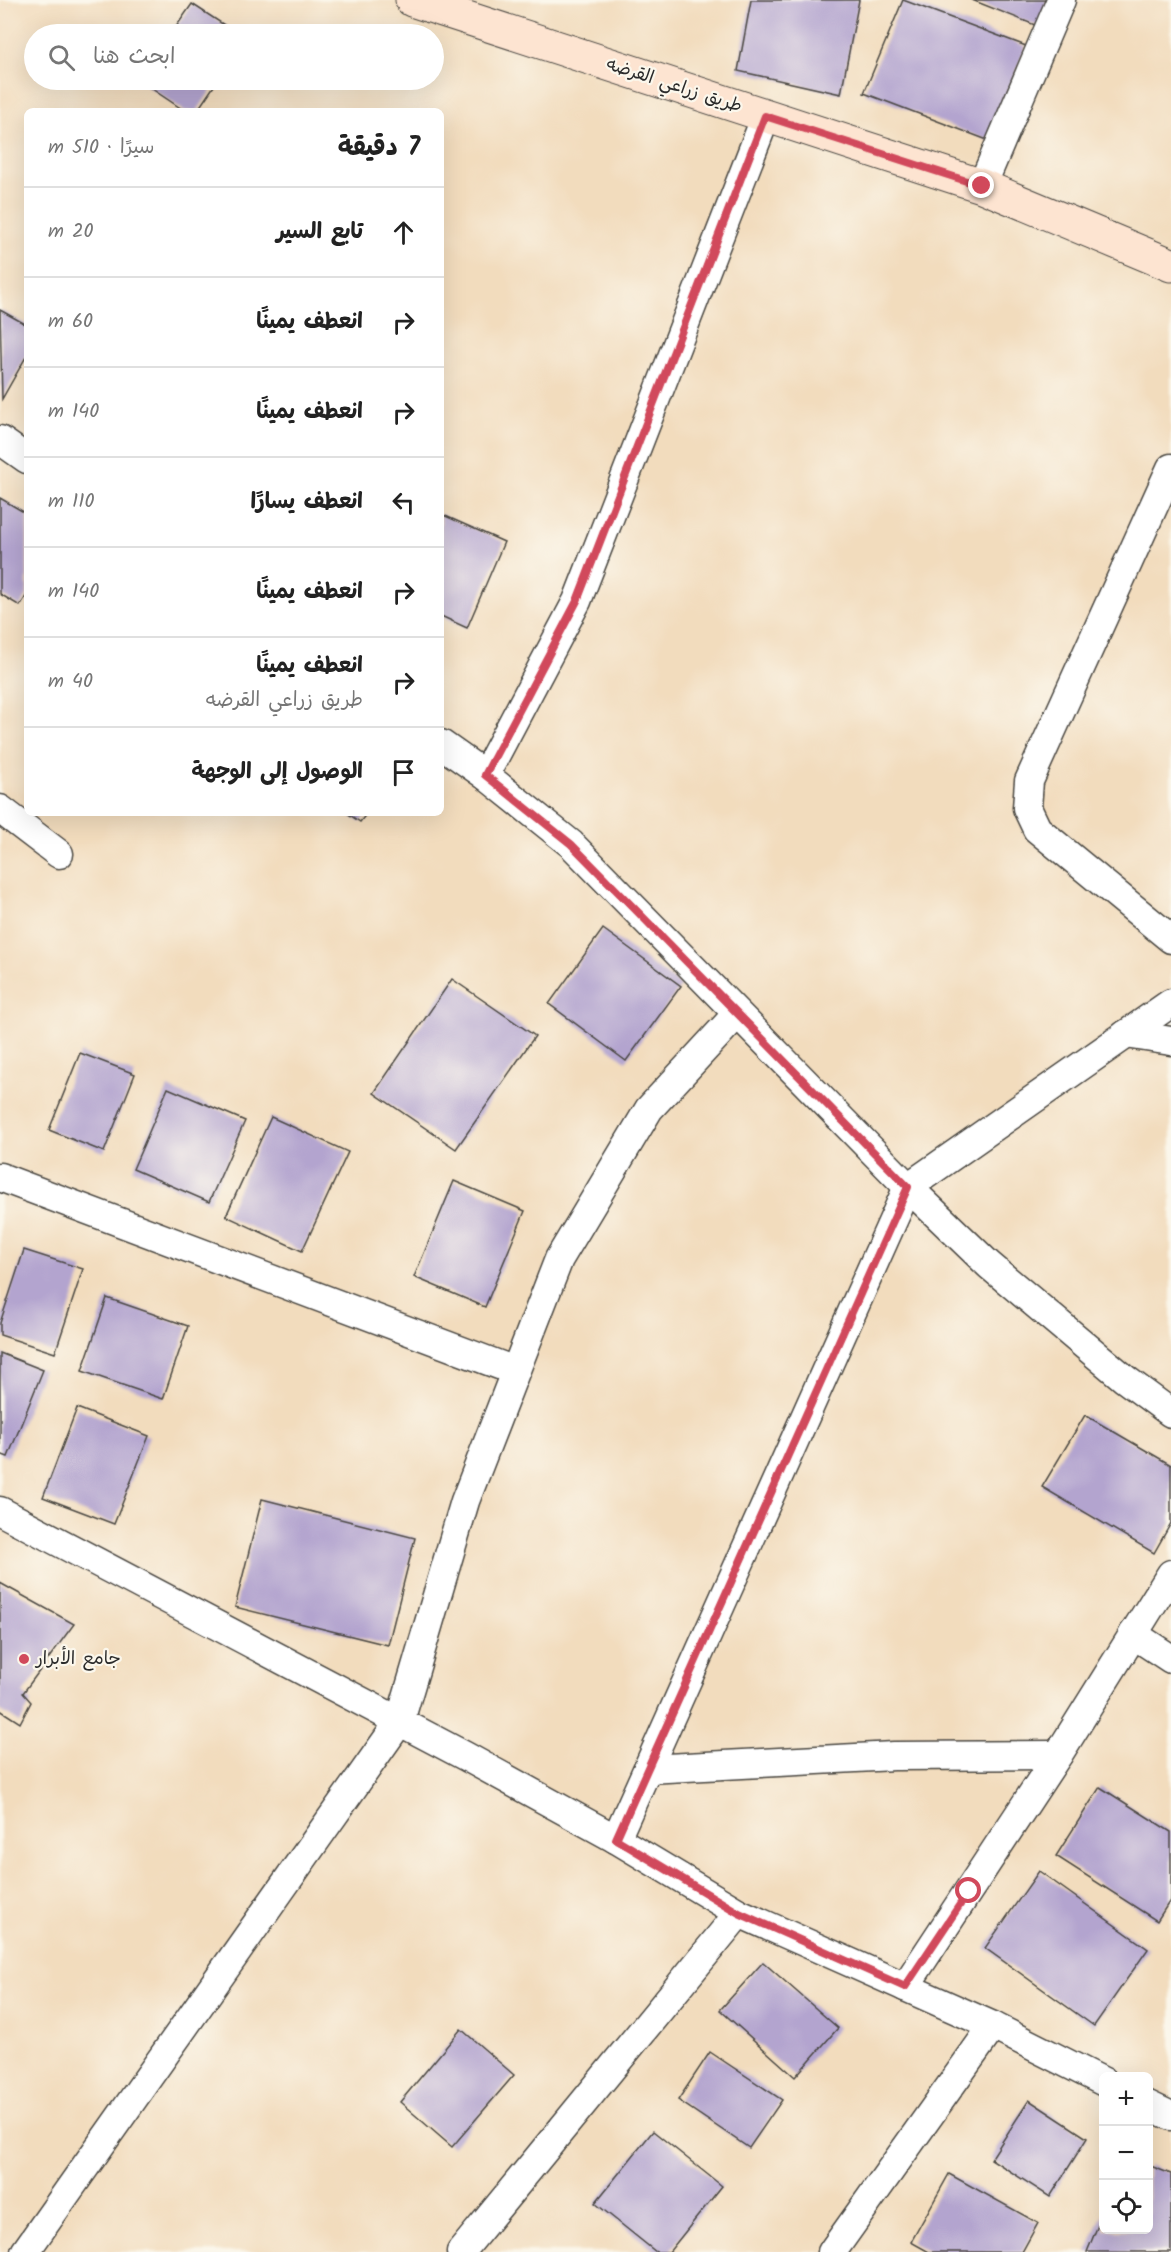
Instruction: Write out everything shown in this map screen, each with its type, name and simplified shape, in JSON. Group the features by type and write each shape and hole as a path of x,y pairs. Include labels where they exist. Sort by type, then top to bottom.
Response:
{"main road":[{"name":"طريق زراعي القرضه","path":"412,0 982,186 1171,265"}],"street":[{"path":"982,186 1061,0"},
{"path":"485,775 577,601 765,116"},
{"path":"0,440 24,457"},
{"path":"1171,468 1029,781 1027,808 1037,830 1171,939"},
{"path":"444,746 485,775 571,844 908,1187 989,1265 1125,1379 1171,1413"},
{"path":"0,809 59,854"},
{"path":"616,1839 908,1187 1171,1003"},
{"path":"25,2252 400,1722 465,1501 559,1259 649,1109 737,1014"},
{"path":"1126,1034 1171,1041"},
{"path":"0,1177 515,1371"},
{"path":"0,1512 400,1722 616,1839 739,1913 993,2026 1099,2079"},
{"path":"905,1987 1058,1755 1171,1574"},
{"path":"1133,1634 1171,1659"},
{"path":"648,1769 894,1756 1058,1755"},
{"path":"461,2252 739,1913"},
{"path":"832,2252 993,2026"},
{"path":"1153,2107 1171,2116"}],"building":[{"path":"751,0 859,0 841,94 738,71"},
{"path":"903,0 1026,46 990,141 864,93"},
{"path":"972,0 1047,0 1040,27"},
{"path":"192,4 223,24 178,24"},
{"path":"154,90 211,90 199,108 180,108"},
{"path":"0,310 24,323 24,360 2,399"},
{"path":"0,498 24,512 24,600 20,606 0,594"},
{"path":"444,515 504,542 467,628 444,617"},
{"path":"351,816 365,816 360,822"},
{"path":"603,929 681,986 626,1061 549,1004"},
{"path":"452,979 535,1036 456,1149 374,1093"},
{"path":"80,1053 135,1074 104,1152 49,1130"},
{"path":"168,1088 245,1121 209,1202 133,1169"},
{"path":"271,1117 348,1152 302,1251 226,1216"},
{"path":"454,1181 525,1211 485,1307 414,1277"},
{"path":"24,1250 83,1269 55,1353 0,1335 0,1323"},
{"path":"107,1298 188,1326 163,1399 82,1371"},
{"path":"0,1353 43,1370 8,1457 0,1454"},
{"path":"77,1408 149,1436 114,1524 43,1497"},
{"path":"1085,1415 1171,1465 1171,1523 1154,1553 1042,1487"},
{"path":"262,1499 415,1538 388,1645 235,1607"},
{"name":"جامع الأبرار","path":"0,1583 74,1624 23,1693 31,1702 20,1723 0,1710"},
{"path":"1100,1787 1171,1832 1171,1899 1157,1921 1056,1856"},
{"path":"1039,1871 1148,1949 1094,2026 985,1948"},
{"path":"763,1962 838,2028 795,2077 720,2010"},
{"path":"461,2029 514,2075 452,2147 400,2102"},
{"path":"710,2052 782,2100 749,2148 678,2100"},
{"path":"1029,2100 1087,2138 1050,2197 991,2159"},
{"path":"653,2131 722,2186 669,2252 656,2252 595,2203"},
{"path":"1153,2167 1171,2174 1171,2252 1087,2252 1099,2223 1099,2234 1153,2234"},
{"path":"949,2174 1038,2223 1022,2252 929,2252 911,2242"}],"place":[{"name":"جامع الأبرار","path":"24,1659"}],"route":[{"path":"969,1891 905,1987 739,1913 616,1839 908,1187 571,844 485,775 577,601 765,116 982,186"}]}
